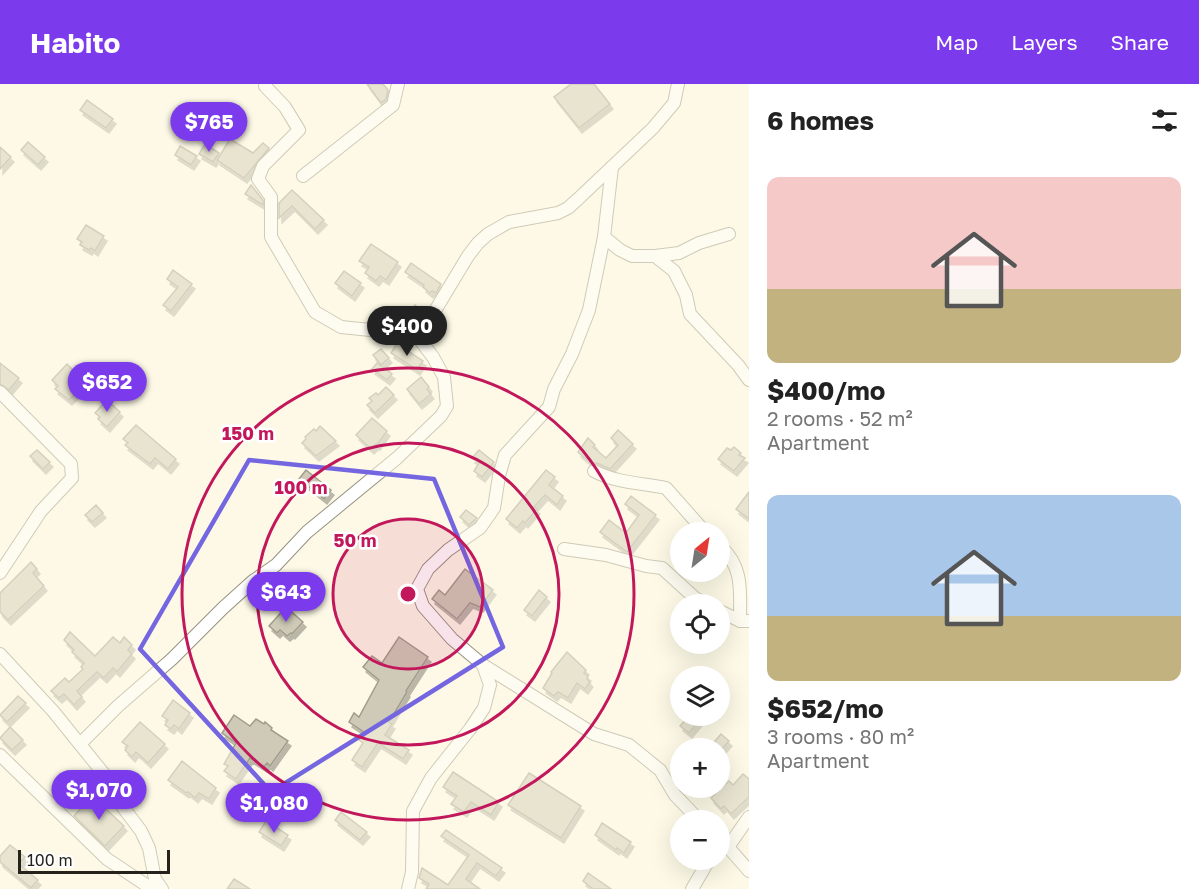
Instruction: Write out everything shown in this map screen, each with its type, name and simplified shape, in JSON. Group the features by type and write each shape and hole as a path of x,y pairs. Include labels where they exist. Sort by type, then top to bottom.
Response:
{"street":[{"path":"303,176 393,105 398,84"},
{"path":"263,85 285,107 299,130 263,166 258,179 271,197 271,237 315,312 341,327 400,333 414,332 427,324 468,256 488,234 508,222 558,213 568,208 653,128 674,103 678,84"},
{"path":"612,167 604,237 589,310 572,354 554,389 549,407 505,455 494,508 480,528 448,550 428,569 417,589 423,606 453,639 483,665 594,734 629,745 660,770 675,795 689,810"},
{"path":"604,237 632,256 655,256 679,253 699,243 729,234"},
{"path":"655,256 674,271 686,295 690,314 749,380"},
{"path":"80,744 118,706 172,659 223,608 253,581 276,565 307,532 397,458 441,416 447,406 444,377 414,332"},
{"path":"0,392 71,464 72,478 41,512 0,573"},
{"path":"594,471 617,480 666,488 696,522"},
{"path":"564,549 606,555 662,568 691,594"},
{"path":"730,558 740,578 744,621 730,615"},
{"path":"0,654 54,711 112,784 119,802 141,831 149,849 155,879 162,889"},
{"path":"408,889 412,872 413,811 431,778 484,708 490,685 483,665"},
{"path":"0,755 106,859 152,889"},
{"path":"730,838 749,817"},
{"path":"730,850 749,871"},
{"path":"692,889 703,870"}],"highlighted area":[{"path":"249,460 434,479 503,647 271,792 140,649"}],"building":[{"path":"367,84 383,84 388,90 386,99 381,103"},
{"path":"571,84 594,84 610,104 579,128 554,97"},
{"path":"87,100 113,119 106,128 80,110"},
{"path":"232,116 242,124 234,133 225,125"},
{"path":"230,139 253,153 263,143 269,148 244,178 217,160"},
{"path":"28,142 45,157 38,165 21,150"},
{"path":"205,144 219,153 213,162 199,154"},
{"path":"180,146 197,156 191,165 175,155"},
{"path":"0,147 11,157 0,169"},
{"path":"251,185 263,200 263,205 245,194"},
{"path":"292,190 324,220 315,229 292,206 279,218 279,203"},
{"path":"86,225 104,236 95,251 80,245 82,242 77,239"},
{"path":"371,244 398,262 386,280 380,276 376,281 365,273 369,267 359,261"},
{"path":"411,263 441,284 436,293 432,291 430,293 423,287 424,285 405,272"},
{"path":"173,270 192,284 171,311 163,305 178,287 167,279"},
{"path":"344,271 361,283 352,296 335,283"},
{"path":"415,305 423,312 411,324 401,325 398,321"},
{"path":"396,345 423,361 417,370 391,353"},
{"path":"381,349 389,358 381,365 373,355"},
{"path":"0,363 19,378 9,390 0,384"},
{"path":"377,363 392,374 387,380 372,369"},
{"path":"67,364 86,383 69,400 55,389 58,386 52,380"},
{"path":"421,377 429,387 427,389 431,394 419,404 407,389"},
{"path":"386,387 394,395 375,413 367,405 372,401 369,398 376,393 378,395"},
{"path":"107,400 120,412 107,427 95,413"},
{"path":"372,418 387,431 377,445 371,449 356,435"},
{"path":"136,425 176,459 168,469 155,458 150,464 125,445 128,443 123,439"},
{"path":"320,426 336,441 316,456 302,443 305,437"},
{"path":"618,430 633,444 610,469 597,463 591,463 578,452 588,438 595,445 593,447 606,458 618,445 611,438"},
{"path":"734,447 741,453 739,455 745,458 734,471 718,459 727,448 731,450"},
{"path":"37,450 50,462 43,469 30,456"},
{"path":"479,450 494,462 482,477 474,471 479,463 472,458"},
{"path":"306,470 331,490 324,499 299,479"},
{"path":"546,470 555,477 549,485 563,496 557,505 545,495 534,507 537,509 525,523 523,521 517,528 506,519"},
{"path":"749,492 749,519 736,509"},
{"path":"631,496 656,515 627,552 600,532 609,520 626,533 639,515 625,504"},
{"path":"96,505 103,513 92,522 85,515"},
{"path":"466,510 477,518 469,525 460,517"},
{"path":"31,562 37,569 33,573 44,586 8,620 0,612 0,593"},
{"path":"465,569 493,590 480,607 470,603 457,619 432,599 439,590 445,595"},
{"path":"539,590 547,597 532,616 524,610"},
{"path":"286,607 303,622 287,636 280,630 277,633 269,626"},
{"path":"70,632 95,656 113,637 120,643 124,637 132,645 128,650 132,654 117,672 113,668 104,678 97,672 77,691 82,697 74,705 64,694 59,698 51,691 65,678 69,682 83,669 81,667 84,663 72,652 74,650 64,640"},
{"path":"399,637 428,657 406,691 389,722 392,724 385,735 409,750 403,759 378,743 362,767 352,760 363,743 359,740 365,733 349,722 354,713 359,717 379,680 363,667 372,656 382,663"},
{"path":"567,652 586,670 584,673 590,682 585,689 577,683 568,698 558,692 554,696 543,688 551,672"},
{"path":"18,696 26,703 7,722 0,715"},
{"path":"173,700 190,713 179,729 174,725 171,729 165,725 168,720 162,716"},
{"path":"234,715 250,726 256,719 264,724 265,722 272,728 271,730 288,741 270,766 267,763 264,767 250,758 236,779 224,771 228,766 224,764 236,743 222,733"},
{"path":"140,722 165,744 148,763 136,752 132,757 125,750 128,746 122,742"},
{"path":"680,726 695,726 689,733"},
{"path":"10,727 23,740 12,750 0,738"},
{"path":"182,761 216,788 209,799 199,793 195,798 168,780"},
{"path":"453,772 499,802 491,815 471,802 464,812 451,804 457,796 443,787"},
{"path":"529,773 581,806 561,838 508,805"},
{"path":"743,774 749,779 749,797 731,814 730,810 724,806 721,809 711,798 730,798 730,782 733,785"},
{"path":"92,796 124,826 105,846 74,816"},
{"path":"341,812 367,832 360,840 335,820"},
{"path":"266,821 288,835 281,846 259,832"},
{"path":"602,823 631,842 624,853 595,835"},
{"path":"446,830 502,868 496,876 477,863 466,879 480,889 426,889 429,884 419,878 422,868 448,885 469,855 441,836"},
{"path":"10,845 25,857 19,864 38,880 31,888 0,862 0,856"},
{"path":"588,873 611,889 593,889 583,881"},
{"path":"234,879 250,889 227,889"}]}
